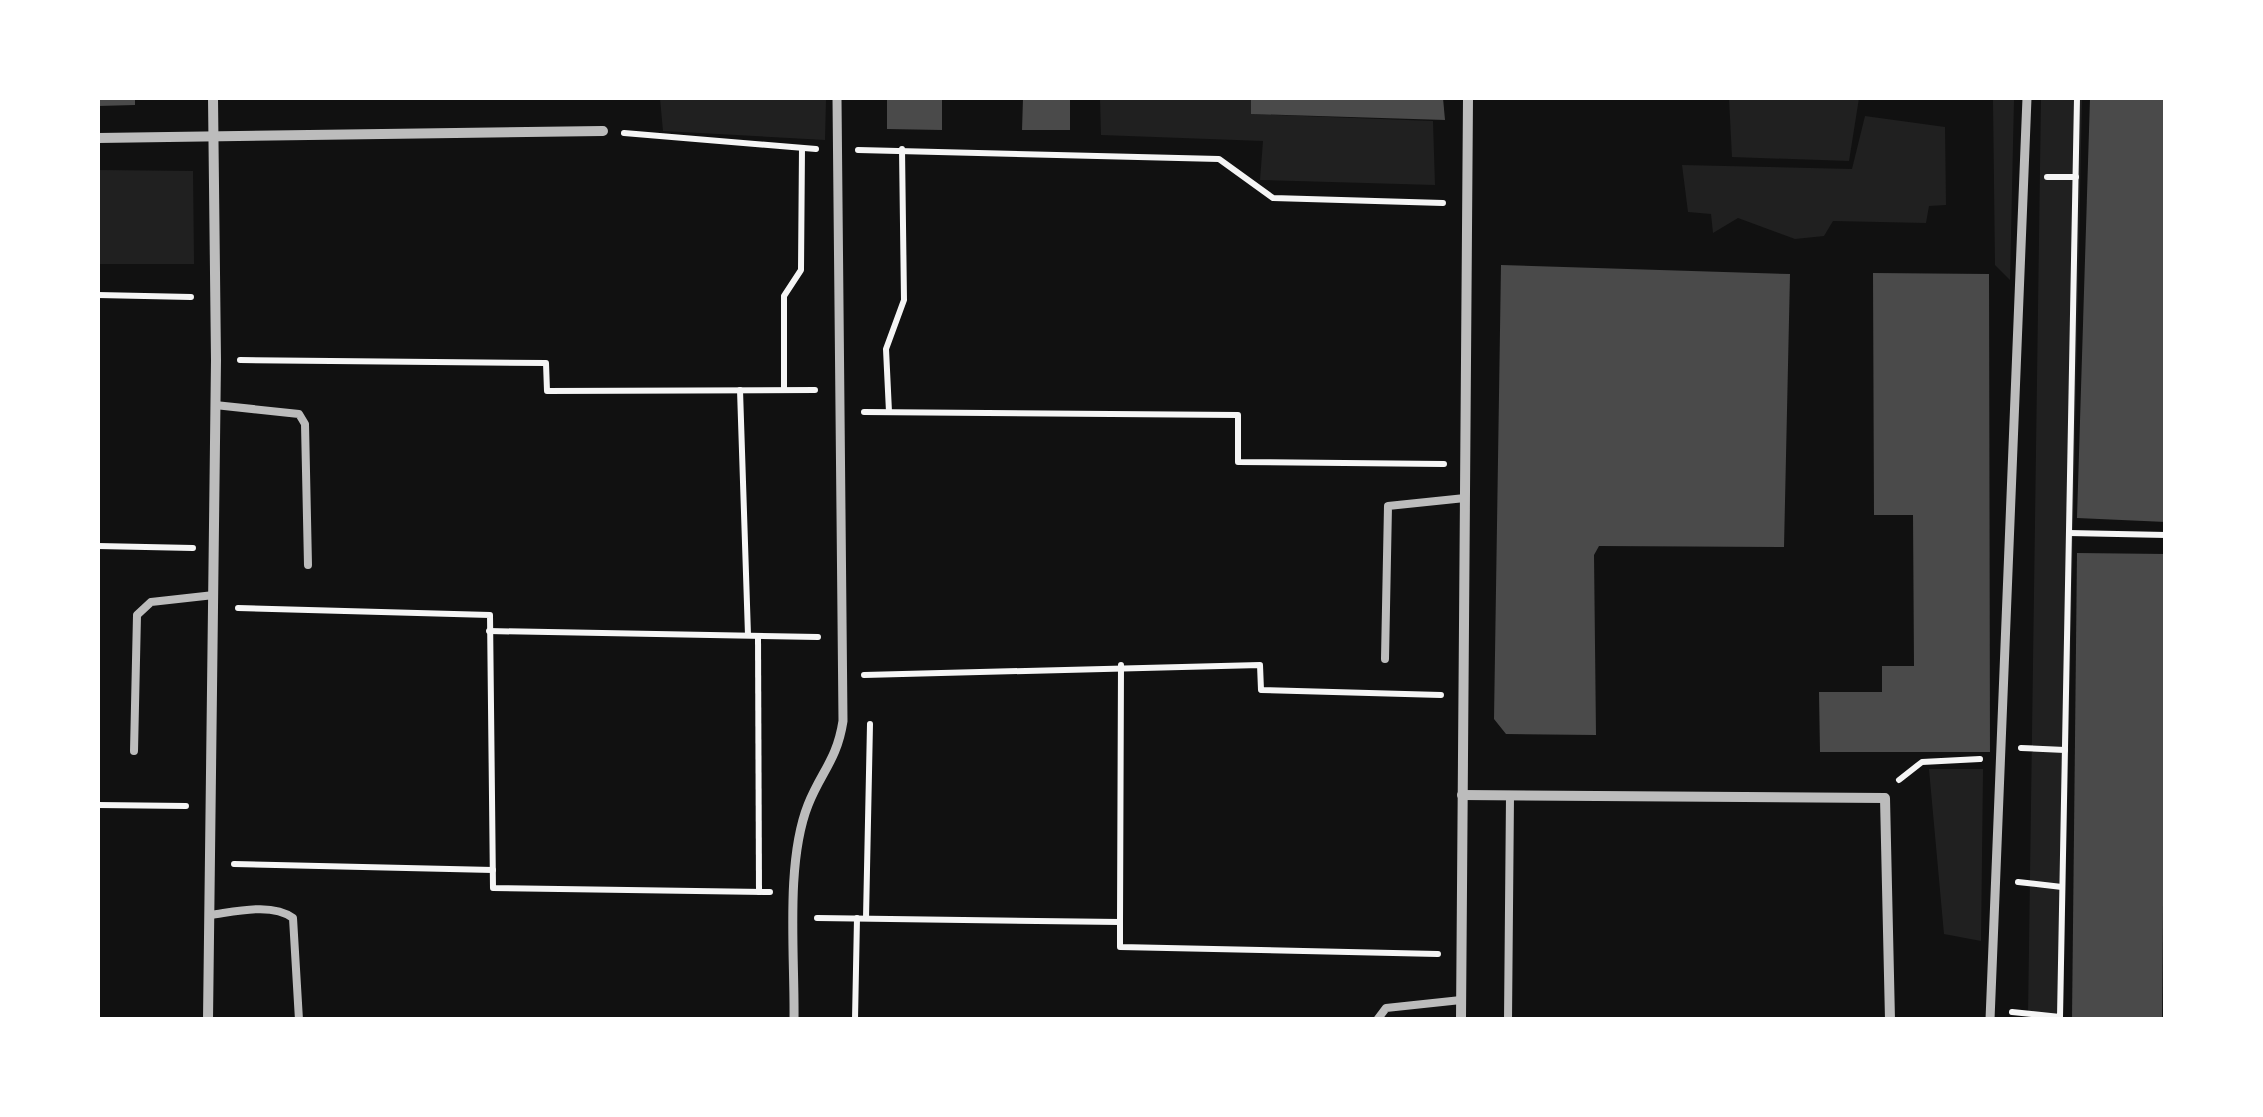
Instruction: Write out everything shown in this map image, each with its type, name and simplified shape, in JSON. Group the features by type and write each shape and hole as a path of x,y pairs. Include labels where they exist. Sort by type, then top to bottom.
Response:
{"street":[{"path":"208,1020 216,360 213,98"},
{"path":"794,1020 796,892 808,806 838,752 843,675 836,390 836,98"},
{"path":"1461,1020 1468,98"},
{"path":"1991,1015 2027,98"},
{"path":"98,138 603,131"},
{"path":"1462,795 1885,798 1890,1020"}],"lane":[{"path":"215,405 298,414 305,424 308,565"},
{"path":"1385,659 1388,506 1465,498"},
{"path":"134,751 137,616 151,602 214,601"},
{"path":"1508,1020 1510,796"},
{"path":"210,915 256,910 285,912 293,918 299,1020"},
{"path":"1377,1020 1386,1008 1461,1000"}],"path":[{"path":"1991,1015 2060,1017 2077,98"},
{"path":"603,131 837,150 1218,159 1273,198 1467,204"},
{"path":"784,390 784,296 801,270 802,148"},
{"path":"889,412 886,349 904,300 902,149"},
{"path":"98,295 216,297"},
{"path":"216,360 546,363 547,391 836,390"},
{"path":"740,390 748,635"},
{"path":"838,412 1238,415 1238,462 1466,464"},
{"path":"2069,533 2166,535"},
{"path":"98,546 214,549"},
{"path":"214,601 490,615 493,888 796,892"},
{"path":"489,631 842,637"},
{"path":"758,636 759,892"},
{"path":"1121,665 1120,947 1462,954"},
{"path":"843,675 1121,665 1260,665 1260,690 1462,695"},
{"path":"870,694 871,675"},
{"path":"855,1020 870,712"},
{"path":"2001,746 2065,750"},
{"path":"1885,798 1906,772 1922,762 2001,758"},
{"path":"98,805 212,806"},
{"path":"211,864 493,870"},
{"path":"1996,879 2062,887"},
{"path":"796,918 1120,922"}],"shaded area":[{"path":"660,98 826,98 825,140 663,131"},
{"path":"1100,98 1251,98 1252,114 1433,121 1435,185 1260,180 1263,141 1101,135"},
{"path":"1729,98 1859,98 1849,161 1732,157"},
{"path":"1993,98 2014,98 2010,280 1995,265"},
{"path":"2041,98 2082,98 2063,1019 2028,1019"},
{"path":"1865,116 1945,127 1946,205 1929,206 1926,223 1833,221 1824,236 1795,239 1738,218 1713,233 1711,214 1688,212 1682,165 1852,169"},
{"path":"98,170 193,171 194,264 98,264"},
{"path":"1929,769 1983,769 1981,941 1944,934"}],"building":[{"path":"98,98 135,98 135,105 98,106"},
{"path":"887,98 942,98 942,130 887,129"},
{"path":"1023,98 1070,98 1070,130 1022,130"},
{"path":"1251,98 1443,98 1445,120 1251,114"},
{"path":"2090,98 2166,98 2166,522 2077,518"},
{"path":"1501,265 1790,274 1784,547 1599,546 1594,555 1596,735 1506,734 1494,719"},
{"path":"1873,273 1989,274 1990,752 1820,752 1819,692 1882,692 1882,666 1914,666 1913,515 1874,515"},
{"path":"2077,553 2166,554 2162,1020 2072,1020"}]}
